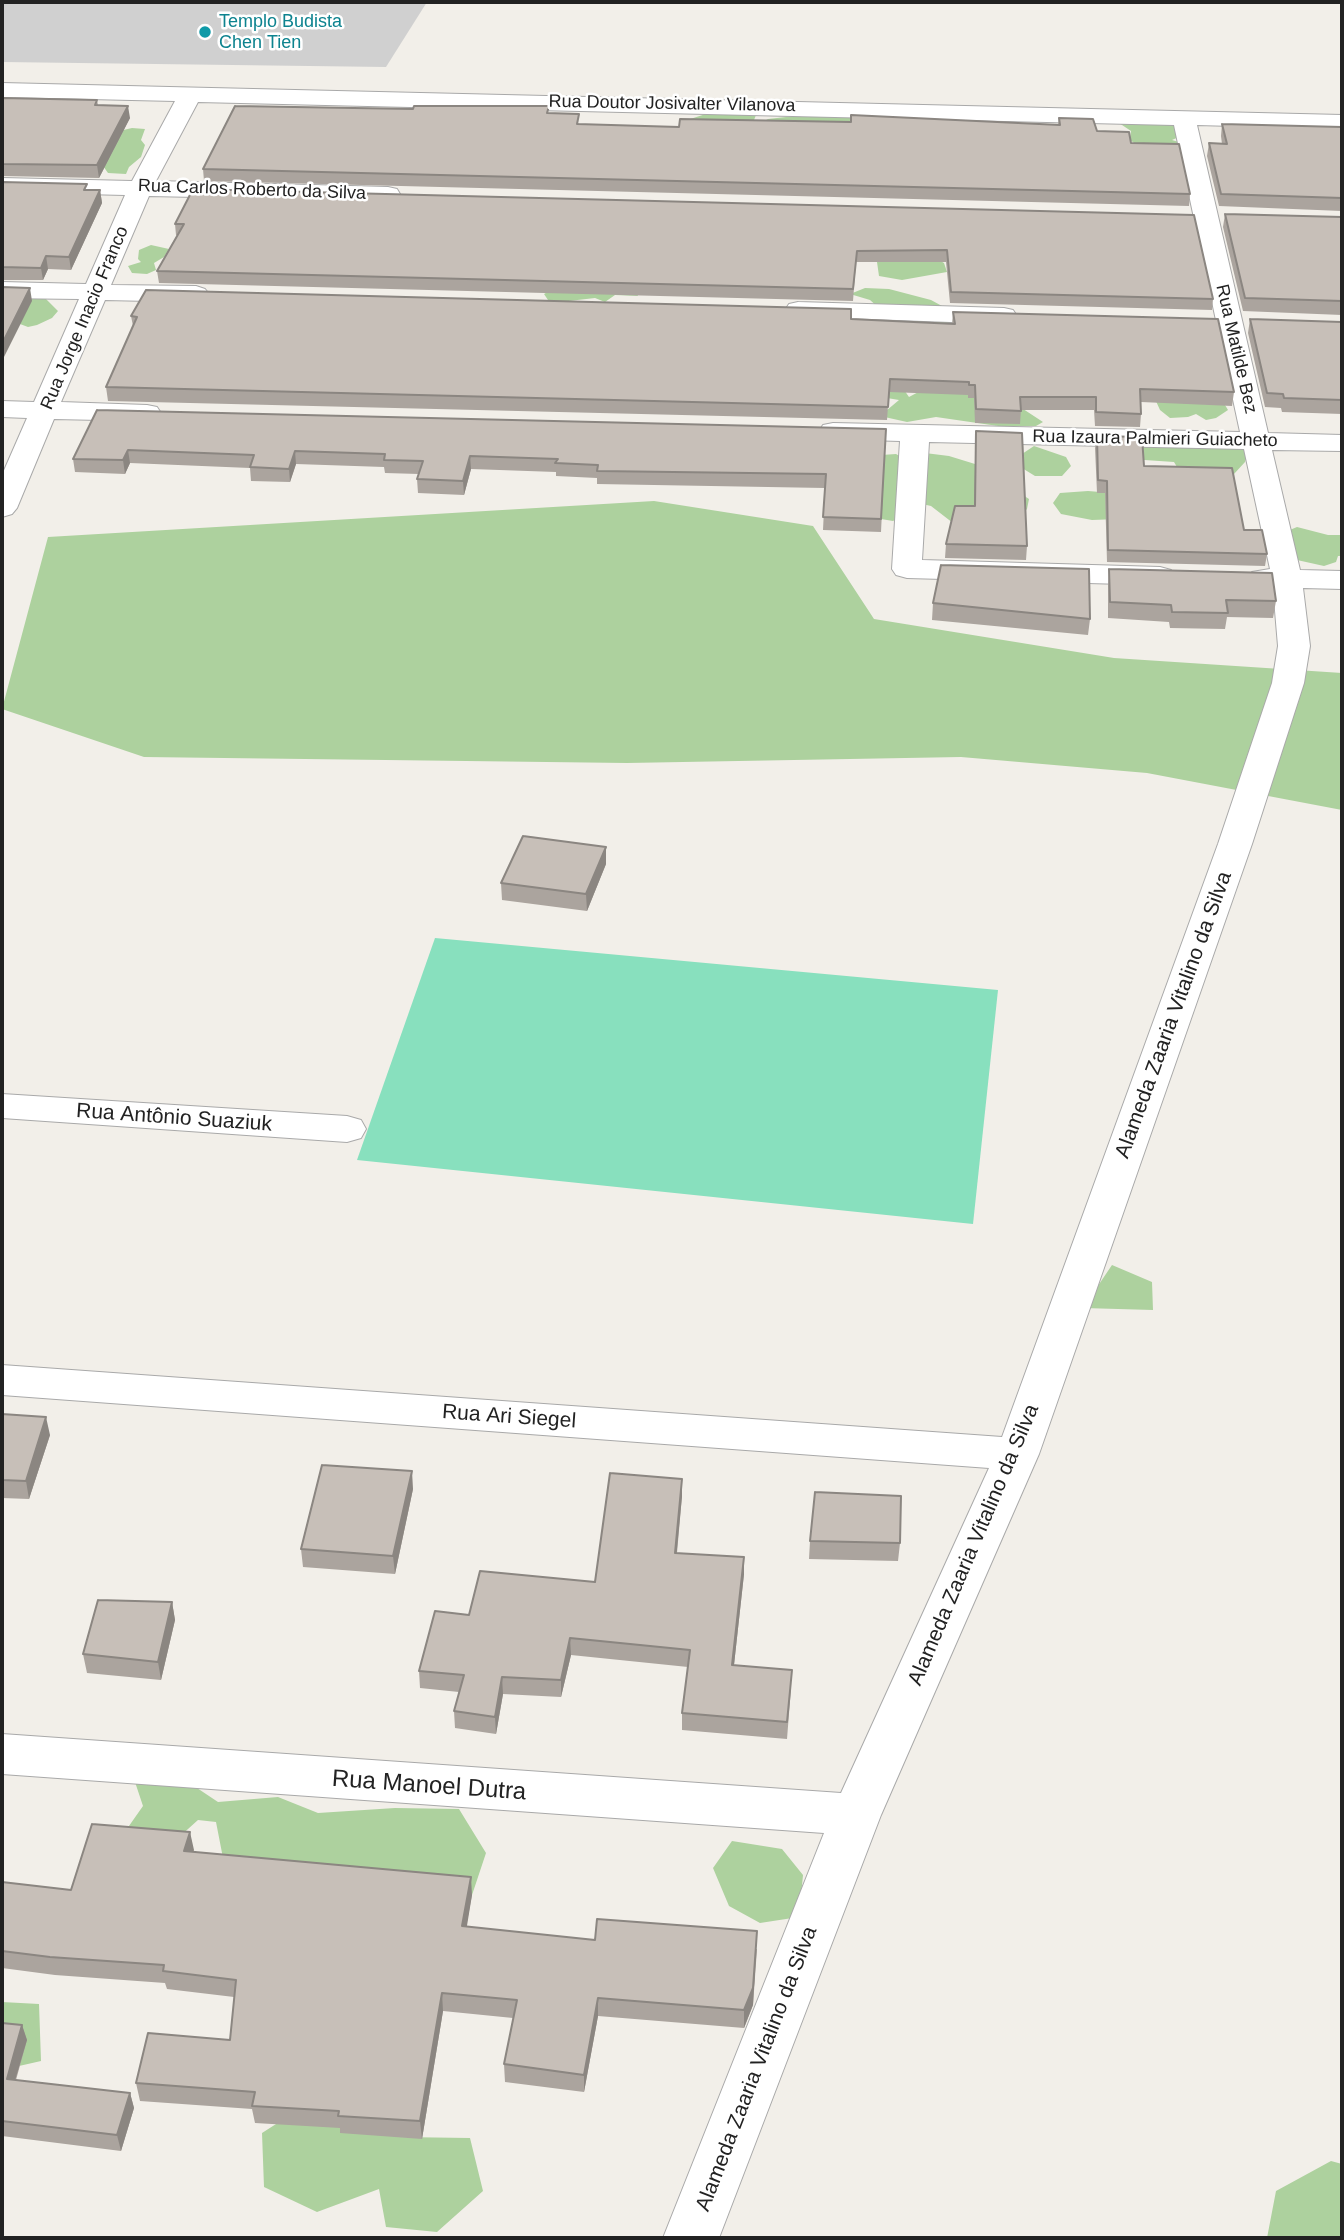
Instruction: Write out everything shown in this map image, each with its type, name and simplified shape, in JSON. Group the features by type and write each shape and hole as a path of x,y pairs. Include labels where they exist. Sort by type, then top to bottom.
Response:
{"street":[{"name":"Rua Doutor Josivalter Vilanova","path":"2,90 1342,122"},
{"name":"Rua Jorge Inacio Franco","path":"2,508 141,186 191,93"},
{"name":"Rua Matilde Bez","path":"1184,118 1287,579 1293,646 1288,683 1235,844"},
{"name":"Rua Carlos Roberto da Silva","path":"2,185 141,186 410,195"},
{"path":"1179,216 1234,218"},
{"path":"2,290 217,294"},
{"path":"776,309 1031,317"},
{"path":"2,409 171,414"},
{"name":"Rua Izaura Palmieri Guiacheto","path":"808,430 1342,443"},
{"path":"915,433 907,569 1192,576"},
{"path":"1233,578 1342,580"},
{"name":"Alameda Zaaria Vitalino da Silva","path":"691,2238 856,1815 1017,1454 1235,844"},
{"name":"Rua Antônio Suaziuk","path":"2,1106 347,1129"},
{"name":"Rua Ari Siegel","path":"2,1380 1017,1454"},
{"name":"Rua Manoel Dutra","path":"2,1754 856,1815"}],"shaded area":[{"name":"Templo Budista Chen Tien","path":"2,2 427,2 386,67 2,62"}],"green space":[{"path":"712,112 756,115 754,120 761,123 768,119 786,117 871,117 913,126 681,122"},
{"path":"1161,121 1179,126 1181,136 1172,140 1182,143 1184,151 1137,145 1130,140 1131,131 1119,123"},
{"path":"145,129 141,140 145,145 141,157 129,167 126,174 108,173 103,166 119,131"},
{"path":"151,245 169,249 164,257 154,263 156,270 147,274 132,273 128,266 141,262 138,259 139,250"},
{"path":"887,257 937,259 944,263 947,272 902,280 879,276 877,262"},
{"path":"865,288 889,289 931,300 942,306 942,317 1121,331 871,324 880,315 880,309 870,300 850,294"},
{"path":"553,289 636,291 638,296 615,295 605,302 595,298 560,302 548,300 544,294"},
{"path":"24,296 44,297 58,311 52,318 37,325 28,327 20,324"},
{"path":"900,384 909,397 924,389 951,388 1017,405 1043,422 1036,426 998,426 936,417 907,422 880,416 899,400 869,395"},
{"path":"1155,399 1225,405 1228,410 1216,418 1206,420 1196,414 1170,418 1160,410"},
{"path":"1121,439 1234,443 1248,452 1245,462 1234,474 1208,480 1180,472 1174,462 1130,459"},
{"path":"1034,446 1066,457 1071,466 1062,476 1035,476 1022,468 1022,454"},
{"path":"925,453 949,456 975,464 1029,499 1027,509 1020,516 953,523 931,506 922,504 893,521 881,519 867,456 896,454 905,459"},
{"path":"1060,493 1112,493 1119,519 1092,520 1061,514 1053,503"},
{"path":"654,501 813,526 874,619 1114,658 1342,673 1342,810 1147,773 961,757 627,763 144,757 2,709 48,537"},
{"path":"1297,527 1328,535 1342,535 1342,556 1338,556 1336,562 1324,566 1288,558 1285,532"},
{"path":"435,938 998,990 973,1224 357,1160"},
{"path":"1112,1265 1152,1282 1153,1310 1083,1308"},
{"path":"133,1776 182,1778 218,1802 278,1797 318,1813 395,1808 459,1809 486,1853 472,1895 223,1858 216,1822 198,1820 168,1847 117,1843 143,1806"},
{"path":"732,1841 782,1849 803,1875 799,1917 760,1923 729,1906 713,1868"},
{"path":"2,2002 39,2004 41,2061 19,2066 2,2056"},
{"path":"323,2094 374,2118 400,2137 470,2138 483,2191 437,2232 386,2227 379,2189 317,2212 264,2187 262,2133"},
{"path":"1331,2161 1342,2164 1342,2238 1267,2238 1276,2191"}],"building":[{"path":"2,98 97,100 95,105 128,106 97,165 2,164"},
{"path":"235,106 413,109 414,106 549,106 547,113 579,114 577,124 679,127 680,119 851,122 851,115 1060,125 1059,118 1093,119 1097,131 1129,132 1131,143 1179,144 1190,194 203,169"},
{"path":"1222,124 1342,127 1342,198 1221,194 1209,143 1227,144"},
{"path":"2,182 87,184 84,190 100,190 69,257 46,256 41,268 2,267"},
{"path":"193,189 1194,215 1213,299 951,292 947,250 857,251 853,289 157,271 184,224 175,224"},
{"path":"1225,214 1342,217 1342,301 1245,298"},
{"path":"2,287 30,288 2,344"},
{"path":"146,290 851,309 851,319 955,324 953,312 1218,319 1234,392 1140,389 1141,414 1096,412 1096,397 1020,397 1021,411 976,409 975,385 969,385 969,382 890,379 888,407 106,387 137,317 131,316"},
{"path":"1250,319 1342,322 1342,400 1284,398 1283,394 1267,393"},
{"path":"97,410 886,429 881,519 823,517 826,474 597,471 598,465 555,463 558,459 470,456 463,481 417,479 423,461 384,460 385,454 295,451 289,469 250,467 254,455 128,450 123,460 73,459"},
{"path":"976,431 1022,433 1027,546 946,544 955,506 975,506"},
{"path":"1097,436 1142,437 1144,466 1232,468 1244,530 1262,530 1267,554 1108,550 1107,481 1098,480"},
{"path":"941,565 1089,569 1090,619 933,603"},
{"path":"1109,569 1272,573 1276,601 1226,600 1228,613 1172,612 1171,605 1110,602"},
{"path":"523,836 606,847 586,894 501,883"},
{"path":"2,1414 46,1417 26,1481 2,1480"},
{"path":"322,1465 412,1471 393,1556 301,1549"},
{"path":"610,1473 682,1479 675,1553 744,1557 732,1665 792,1670 787,1722 682,1713 690,1650 570,1638 561,1680 502,1677 495,1717 454,1711 464,1675 419,1671 435,1611 469,1615 480,1571 595,1582"},
{"path":"815,1492 901,1496 900,1543 810,1541"},
{"path":"98,1600 172,1602 158,1662 83,1654"},
{"path":"92,1824 190,1832 184,1851 471,1877 462,1926 595,1940 597,1919 757,1931 753,1988 744,2010 598,1998 584,2075 504,2064 517,2000 442,1993 420,2121 338,2116 339,2111 252,2106 255,2092 136,2083 148,2033 230,2040 236,1980 163,1971 164,1965 2,1951 2,1882 71,1890"},
{"path":"2,2023 22,2025 7,2079 130,2093 117,2135 2,2121"}],"place":[{"name":"Templo Budista Chen Tien","path":"205,32"}]}
